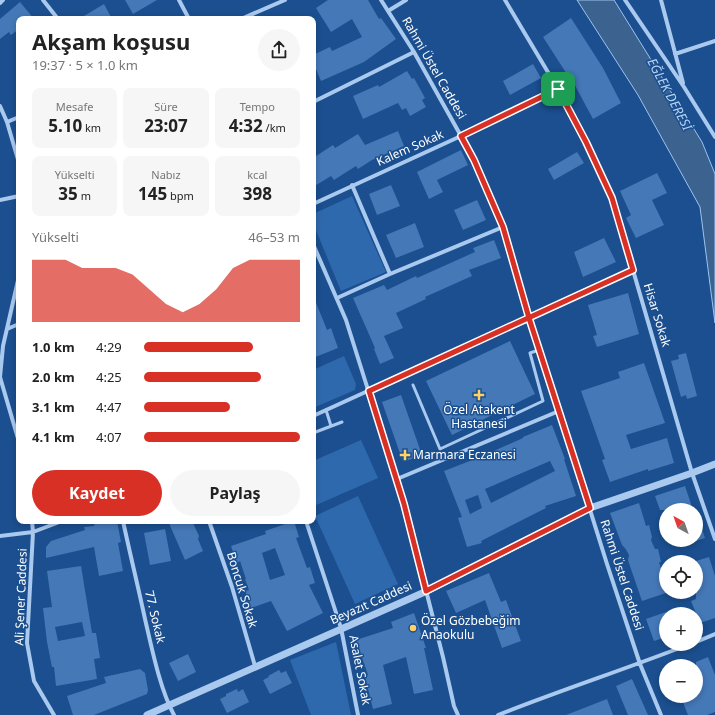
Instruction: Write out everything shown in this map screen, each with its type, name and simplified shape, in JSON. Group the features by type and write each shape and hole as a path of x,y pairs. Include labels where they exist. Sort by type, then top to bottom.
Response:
{"street":[{"path":"0,3 3,0"},
{"path":"43,0 56,16"},
{"path":"179,0 187,16"},
{"path":"248,16 285,0"},
{"name":"Rahmi Üstel Caddesi","path":"381,0 414,52 474,160 503,227 529,318 560,411 607,564 640,664 661,715"},
{"path":"388,11 406,0"},
{"name":"Hisar Sokak","path":"505,0 558,89 586,142 612,198 692,473 715,539"},
{"path":"625,0 684,87 715,137"},
{"path":"661,0 684,87"},
{"path":"675,54 715,41"},
{"path":"316,101 414,52"},
{"name":"Kalem Sokak","path":"316,203 461,136 558,89"},
{"path":"0,106 7,122 16,153"},
{"path":"7,122 16,119"},
{"path":"352,185 390,274"},
{"path":"0,200 16,197"},
{"path":"337,298 390,274 503,227"},
{"path":"316,251 346,320 397,479 454,706 458,715"},
{"path":"316,415 633,270"},
{"path":"16,289 7,328 1,346 0,377 16,432"},
{"path":"7,328 16,325"},
{"path":"397,479 560,411"},
{"name":"Beyazıt Caddesi","path":"147,715 426,591 590,508 714,464"},
{"name":"Ali Şener Caddesi","path":"32,524 27,643 34,681 54,715"},
{"path":"0,536 33,532 54,524"},
{"name":"77. Sokak","path":"124,524 152,650 169,705 174,715"},
{"name":"Boncuk Sokak","path":"210,524 232,587 255,666"},
{"name":"Asalet Sokak","path":"307,524 341,628 358,715"},
{"path":"703,639 715,634"},
{"path":"498,715 672,651"}],"lane":[{"path":"413,385 440,449 543,401 530,353 539,350"},
{"path":"326,410 331,426"},
{"path":"316,433 342,422"}],"shaded area":[{"path":"352,196 386,272 341,291 316,230 316,213"},
{"path":"344,356 356,384 355,390 316,407 316,369"},
{"path":"361,440 378,478 316,505 316,460"},
{"path":"358,496 398,584 355,604 316,516"},
{"path":"336,642 351,715 311,715 290,660"}],"water":[{"name":"EĞLEK DERESİ","path":"577,0 614,0 702,142 715,174 715,323 700,207 638,95"}],"building":[{"path":"125,0 157,0 133,14"},
{"path":"328,0 368,0 379,19 381,18 396,39 364,62 321,81 316,69 316,54 330,47 332,51 362,37 352,19 331,32 316,8"},
{"path":"20,2 32,16 16,16 16,31 11,35 9,32 0,39 0,19"},
{"path":"104,4 110,16 84,16"},
{"path":"571,18 603,68 621,103 593,119 571,78 570,79 543,37"},
{"path":"533,64 541,78 510,95 503,81"},
{"path":"407,71 412,79 414,78 425,98 422,100 426,107 410,116 406,108 402,110 398,103 363,119 353,96 378,85 379,87"},
{"path":"398,131 404,146 372,160 358,169 356,166 334,180 331,176 316,185 316,156 333,145 335,148 358,134 365,145"},
{"path":"461,150 468,165 437,180 443,192 429,199 417,172"},
{"path":"577,152 584,163 554,180 548,169"},
{"path":"657,173 667,193 652,200 664,225 636,238 626,218 631,215 620,191"},
{"path":"391,185 400,206 377,215 369,194"},
{"path":"477,200 486,220 463,230 454,210"},
{"path":"415,223 424,247 396,258 386,235"},
{"path":"604,238 616,262 583,277 574,252"},
{"path":"494,240 501,258 469,270 472,276 425,297 426,299 396,313 403,328 384,336 394,358 380,364 374,349 375,348 353,298 384,285 387,290 416,276 417,278 475,252 473,248"},
{"path":"628,293 639,334 597,347 593,336 597,335 588,305"},
{"path":"316,302 327,330 331,328 338,348 316,357"},
{"path":"510,341 535,394 452,435 426,381"},
{"path":"686,353 697,396 687,399 686,395 681,397 671,361 679,359 678,355"},
{"path":"644,363 665,423 626,435 631,449 667,438 674,463 648,471 648,469 610,482 602,460 605,459 581,391 620,378 618,372"},
{"path":"401,395 422,455 403,462 382,402"},
{"path":"552,425 565,459 576,496 545,506 546,508 481,541 482,543 467,547 458,518 462,517 444,471 480,457","holes":["550,461 555,471 491,503 485,489","478,495 482,508 470,514 465,500"]},
{"path":"685,486 691,503 659,503 659,507 655,496"},
{"path":"639,503 646,526 649,525 652,537 651,540 655,549 658,549 659,555 659,595 642,601 628,560 629,555 622,545 610,513"},
{"path":"95,524 118,524 121,542 118,543 123,571 99,576 94,547 46,558 46,547 51,541 85,530 84,527 94,526"},
{"path":"169,524 193,524 199,536 198,539 203,551 185,560"},
{"path":"285,524 295,524 299,537 296,538 307,568 310,567 315,583 309,585 323,613 287,631 271,601 251,608 245,591 249,590 246,579 240,561 237,563 231,546 266,534 265,531","holes":["275,548 285,575 270,580 262,553"]},
{"path":"165,529 171,561 150,565 144,533"},
{"path":"709,557 715,576 715,618 703,622 703,607 693,607 691,601 703,599 703,559"},
{"path":"81,566 92,633 96,633 100,658 94,659 97,679 56,686 54,667 52,667 47,642 43,608 52,607 47,571","holes":["82,622 85,636 58,641 55,627"]},
{"path":"489,573 501,602 506,600 521,641 502,648 485,600 456,613 446,591"},
{"path":"414,613 426,648 424,648 433,690 414,694 406,657 383,665 392,704 373,709 365,676 368,675 356,640 393,628 391,622"},
{"path":"659,614 659,639 654,641 646,619"},
{"path":"188,654 196,672 178,681 169,663"},
{"path":"708,657 715,675 715,712 707,715 688,715 683,703 703,703 703,659"},
{"path":"140,669 145,673 148,690 147,694 94,715 73,715 67,696 106,683 104,677"},
{"path":"279,670 281,673 286,671 292,683 270,694 263,680"},
{"path":"632,679 648,715 628,715 616,686"},
{"path":"237,689 238,692 243,689 249,702 227,713 220,699 226,696 226,694"},
{"path":"607,699 613,715 566,715"}],"place":[{"name":"Özel Atakent Hastanesi","path":"479,395"},
{"name":"Marmara Eczanesi","path":"405,455"},
{"name":"Özel Gözbebeğim Anaokulu","path":"413,628"}],"route":[{"path":"558,89 461,136 474,160 503,227 529,318 590,508 426,591 404,504 369,391 529,318 633,270 612,198 586,142 558,89"}]}
